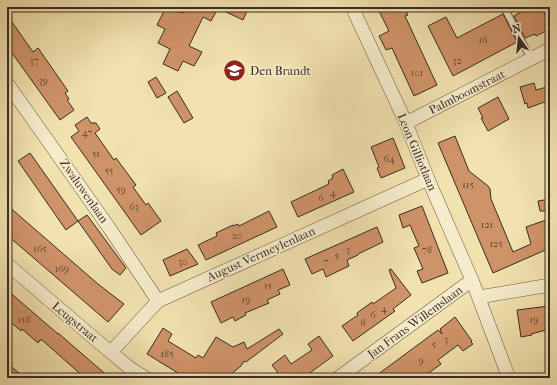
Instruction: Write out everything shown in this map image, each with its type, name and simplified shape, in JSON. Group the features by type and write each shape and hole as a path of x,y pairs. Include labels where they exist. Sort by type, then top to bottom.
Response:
{"street":[{"name":"Leon Gilliotlaan","path":"352,7 406,123 428,179 479,297 509,378"},
{"name":"Palmboomstraat","path":"406,123 550,49"},
{"name":"Zwaluwenlaan","path":"7,83 106,222 158,301"},
{"name":"August Vermeylenlaan","path":"111,352 158,301 428,179"},
{"name":"Leugstraat","path":"7,264 111,352 146,378"},
{"name":"Jan Frans Willemslaan","path":"338,378 472,280"},
{"path":"479,297 550,285"}],"lane":[{"path":"504,7 531,59"}],"building":[{"path":"166,7 170,7 183,13 185,9 182,7 249,7 243,20 218,8 211,21 203,17 189,46 202,52 194,66 183,61 178,71 163,64 170,49 158,43 165,29 157,25"},
{"path":"387,7 404,7 408,15 405,16 437,85 414,96 392,48 386,50 379,36 389,31 379,11"},
{"path":"530,7 541,7 550,24 546,26 548,30 536,36 535,34 525,38 514,16"},
{"path":"503,14 517,42 453,76 428,26 446,17 457,38"},
{"path":"7,15 33,52 38,48 68,91 65,93 69,99 67,100 74,110 60,120 7,46"},
{"path":"156,77 166,93 157,98 148,82"},
{"path":"534,83 536,90 550,86 550,100 528,108 527,103 525,104 520,87"},
{"path":"177,91 193,118 184,123 168,97"},
{"path":"498,97 509,119 488,131 481,118 483,118 478,108"},
{"path":"87,117 91,123 96,123 100,129 95,133 114,160 116,158 136,185 133,187 146,205 148,203 161,221 141,235 71,137 79,131 75,125"},
{"path":"455,136 469,171 490,189 491,199 513,252 531,244 526,227 546,220 550,248 493,273 438,143"},
{"path":"393,138 405,168 381,178 377,168 379,167 371,147"},
{"path":"30,153 78,221 66,230 18,161"},
{"path":"343,169 354,192 298,217 291,202 329,184 328,181 333,178 332,175"},
{"path":"550,199 550,211 540,211 538,201"},
{"path":"7,205 98,284 124,304 108,322 7,235"},
{"path":"422,206 448,273 422,283 417,271 423,269 414,248 419,246 410,225 403,228 399,215"},
{"path":"269,211 277,227 206,260 198,245 217,236 216,233 233,225 238,224 239,226"},
{"path":"87,215 126,268 120,275 112,269 78,221"},
{"path":"377,227 383,242 347,260 349,266 326,277 323,269 312,274 305,259"},
{"path":"187,249 198,264 170,276 163,260"},
{"path":"283,269 290,285 278,290 280,294 267,300 269,303 245,313 246,315 235,321 233,317 221,323 211,302"},
{"path":"391,269 411,295 393,309 395,311 353,341 342,326 358,315 357,313 372,302 373,304 396,288 389,270"},
{"path":"7,290 110,378 85,378 42,340 38,343 22,329 21,331 7,319"},
{"path":"549,306 550,329 521,337 517,310"},
{"path":"455,317 473,344 463,351 458,345 438,360 441,364 422,378 373,378 438,330 442,334 440,329"},
{"path":"163,328 172,334 168,341 196,358 198,355 203,358 216,337 233,347 244,342 247,349 279,329 283,334 246,362 244,361 241,366 226,378 186,378 147,354"},
{"path":"319,336 333,356 303,378 282,378 272,365 285,355 291,364 312,350 308,344"},
{"path":"7,363 25,378 7,378"}],"place":[{"name":"Den Brandt","path":"234,71"}]}
